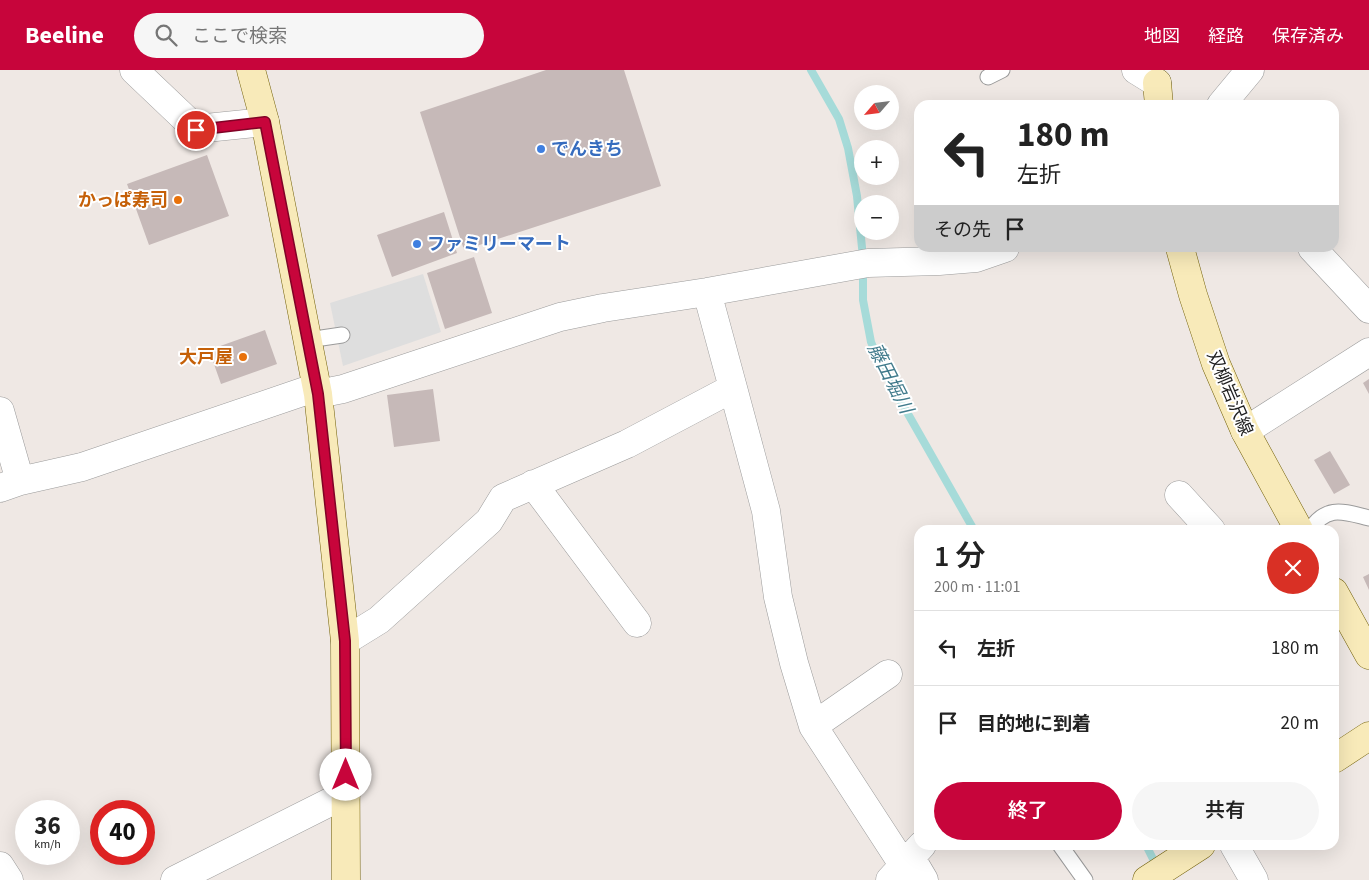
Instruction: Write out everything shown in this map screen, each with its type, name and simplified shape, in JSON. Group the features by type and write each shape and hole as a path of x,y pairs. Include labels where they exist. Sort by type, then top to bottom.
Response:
{"street":[{"path":"134,70 196,130 265,122"},
{"path":"250,70 265,122 317,390 345,641 346,880"},
{"path":"1225,100 1250,70"},
{"path":"0,411 10,484 82,467 317,390 343,389 560,317 857,265 939,254 976,258 994,252"},
{"name":"双柳岩沢線","path":"1181,252 1216,364 1245,431 1296,525"},
{"path":"1316,252 1369,309"},
{"path":"707,292 766,511 778,597 794,663 813,726 910,866"},
{"path":"1245,431 1369,352"},
{"path":"345,641 379,620 489,521 503,498 627,444 733,388"},
{"path":"533,484 637,624"},
{"path":"1179,495 1206,525"},
{"path":"1339,600 1366,643"},
{"path":"813,726 888,674"},
{"path":"1339,756 1369,736"},
{"path":"175,880 346,794"},
{"path":"1147,880 1194,850"},
{"path":"1237,850 1254,880"},
{"path":"0,866 10,880"}],"lane":[{"path":"988,77 1002,70"},
{"path":"308,340 342,335"},
{"path":"1312,525 1331,512 1341,511 1369,518"},
{"path":"1064,850 1085,880"}],"shaded area":[{"path":"423,274 441,332 343,366 330,303"}],"building":[{"name":"でんきち","path":"546,70 624,70 661,186 464,250 420,112"},
{"name":"かっぱ寿司","path":"207,155 229,216 149,245 127,184"},
{"name":"ファミリーマート","path":"444,212 457,253 392,277 377,235"},
{"path":"474,257 492,313 445,329 427,273"},
{"name":"大戸屋","path":"265,330 277,364 221,384 209,350"},
{"path":"1369,379 1369,394 1363,383"},
{"path":"433,389 440,441 394,447 387,395"},
{"path":"1330,451 1350,485 1334,494 1314,460"},
{"path":"1369,574 1369,590 1363,577"}],"waterway":[{"name":"藤田堀川","path":"811,70 839,119 848,148 857,196 863,258"},
{"name":"藤田堀川","path":"863,270 863,300 871,342 883,370 971,525"},
{"name":"藤田堀川","path":"1148,850 1157,867"}],"place":[{"name":"でんきち","path":"541,149"},
{"name":"かっぱ寿司","path":"178,200"},
{"name":"ファミリーマート","path":"417,244"},
{"name":"大戸屋","path":"243,357"}],"route":[{"path":"196,130 265,122 318,394 345,641 346,775"}]}
